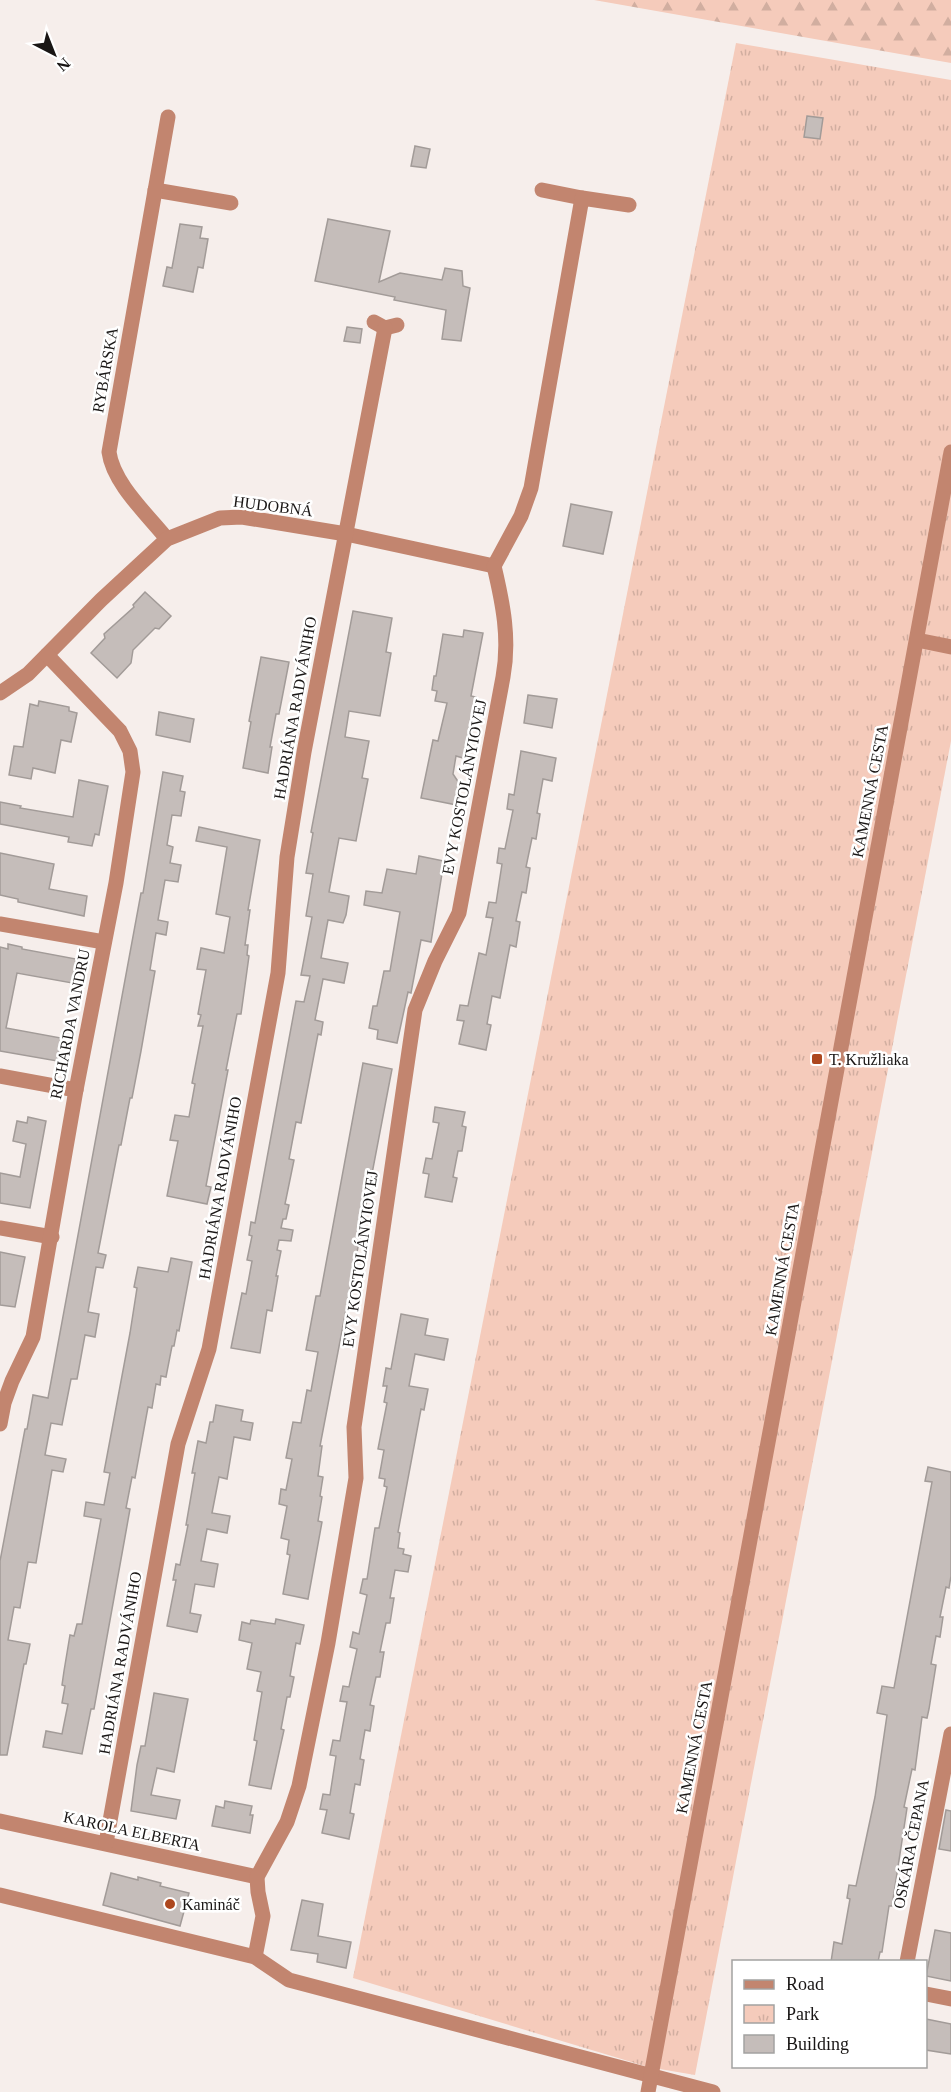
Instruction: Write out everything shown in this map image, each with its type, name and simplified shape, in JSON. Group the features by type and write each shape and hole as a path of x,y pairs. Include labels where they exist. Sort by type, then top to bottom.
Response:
{"street":[{"name":"RYBÁRSKA","path":"166,538 116,476 109,452 168,117"},
{"path":"155,190 231,203"},
{"path":"542,190 629,205"},
{"path":"494,566 521,516 531,488 582,198"},
{"name":"HADRIÁNA RADVÁNIHO","path":"106,1843 178,1444 209,1349 278,973 287,858 322,652 385,325"},
{"name":"KAMENNÁ CESTA","path":"648,2092 951,452"},
{"name":"HUDOBNÁ","path":"0,693 28,674 166,538 220,518 242,517 346,534 494,566"},
{"name":"EVY KOSTOLÁNYIOVEJ","path":"257,1877 287,1822 299,1786 328,1643 356,1478 354,1427 415,1010 435,961 459,913 503,677 507,648 505,617 494,566"},
{"path":"917,640 951,647"},
{"name":"RICHARDA VANDRU","path":"0,1424 12,1381 33,1337 133,771 132,757 124,737 47,655"},
{"path":"0,924 104,942"},
{"path":"0,1076 76,1090"},
{"path":"0,1228 52,1237"},
{"name":"OSKÁRA ČEPANA","path":"907,1960 945,1802 951,1734"},
{"name":"KAROLA ELBERTA","path":"0,1821 257,1877"},
{"path":"255,1957 263,1916 257,1877"},
{"path":"0,1895 255,1957 289,1980 713,2092"},
{"path":"927,1994 951,1999"}],"green space":[{"path":"594,0 951,0 951,63"},
{"path":"736,43 951,80 951,741 695,2075 648,2067 353,1978"}],"building":[{"path":"807,116 823,118 820,139 804,137"},
{"path":"415,146 430,149 426,168 411,166"},
{"path":"328,219 390,231 379,282 400,273 442,280 445,268 462,271 463,286 470,288 461,341 442,339 446,310 315,281"},
{"path":"180,224 202,227 200,238 208,239 203,268 198,267 193,292 163,286 167,267 172,268"},
{"path":"347,327 362,329 360,343 344,341"},
{"path":"571,504 612,512 603,554 563,546"},
{"path":"145,592 171,616 133,650 131,663 117,678 91,653 105,638 104,634 134,607 133,605"},
{"path":"353,611 392,618 386,652 391,653 380,716 349,711 345,737 369,741 362,778 368,779 356,841 339,838 329,892 349,896 346,915 343,923 328,920 321,958 348,963 344,983 323,979 315,1020 323,1022 321,1035 318,1034 301,1123 296,1122 289,1159 294,1160 285,1204 289,1205 281,1228 293,1230 291,1241 279,1240 277,1250 281,1251 276,1276 278,1276 272,1311 267,1310 260,1353 231,1348 242,1293 246,1294 252,1261 247,1260 252,1236 249,1235 251,1222 255,1223 296,1001 304,1002 310,976 301,975 312,917 306,916 313,874 306,873 313,833 311,832"},
{"path":"464,630 483,633 471,696 476,697 463,758 456,756 453,774 461,786 457,805 421,798 433,740 438,741 447,703 435,701 437,691 432,690 443,634 463,637"},
{"path":"261,657 289,662 279,714 276,714 268,773 243,768"},
{"path":"528,695 557,699 552,728 524,723"},
{"path":"39,701 69,707 69,711 77,713 71,742 61,740 55,773 33,768 31,779 9,775 14,746 23,747 30,704 38,706"},
{"path":"159,712 194,719 190,742 156,735"},
{"path":"521,751 556,758 552,781 543,779 537,813 540,814 536,839 532,838 526,867 530,868 526,893 522,892 516,921 520,922 516,947 510,945 500,998 492,996 487,1024 491,1025 486,1050 459,1044 464,1021 457,1020 460,1005 468,1006 479,953 486,955 493,918 486,917 489,902 496,903 502,864 497,863 499,848 505,849 513,810 507,809 509,794 514,795"},
{"path":"163,772 183,776 180,791 185,792 181,816 172,815 167,845 173,847 170,863 181,865 178,882 165,880 158,920 168,922 166,935 156,933 150,970 155,971 141,1051 121,1145 119,1145 98,1253 106,1255 103,1268 96,1267 88,1312 99,1314 95,1337 85,1335 77,1379 71,1379 62,1425 51,1423 45,1455 66,1459 63,1472 52,1470 36,1563 28,1562 20,1608 14,1607 8,1640 30,1644 26,1664 24,1664 7,1755 0,1755 0,1561 33,1395 48,1398 141,893 143,893"},
{"path":"79,780 108,786 99,835 95,834 92,846 68,842 69,837 0,824 0,802 21,806 20,808 73,817"},
{"path":"199,827 260,840 248,910 250,910 245,945 248,945 247,955 249,956 241,1014 237,1014 226,1070 228,1070 206,1186 211,1187 207,1204 167,1196 178,1141 170,1140 175,1115 189,1117 195,1084 192,1083 203,1026 198,1026 206,970 197,969 201,948 224,953 230,917 216,914 227,847 196,841"},
{"path":"0,853 54,864 49,889 87,896 84,916 18,902 18,899 0,895"},
{"path":"419,856 444,861 431,942 421,940 411,993 408,992 397,1043 377,1039 378,1030 369,1028 373,1006 377,1006 384,971 390,971 400,912 364,905 366,891 382,893 387,869 416,874"},
{"path":"8,944 22,947 22,949 76,959 72,983 17,973 6,1028 61,1038 57,1061 0,1051 0,947 8,949"},
{"path":"363,1063 392,1069 320,1446 322,1446 318,1476 323,1477 318,1521 322,1522 308,1599 283,1594 290,1555 287,1554 289,1540 281,1538 287,1506 279,1504 281,1489 286,1490 292,1459 286,1458 293,1422 301,1423 307,1390 311,1391 318,1352 306,1350 316,1296 320,1296"},
{"path":"435,1107 465,1112 462,1126 466,1127 462,1151 458,1151 453,1177 457,1178 452,1202 425,1197 429,1174 423,1173 426,1158 432,1159 439,1123 433,1122"},
{"path":"28,1117 46,1121 30,1208 0,1203 0,1173 20,1177 26,1144 13,1141 17,1121 27,1123"},
{"path":"0,1252 25,1257 15,1307 0,1305"},
{"path":"171,1258 192,1262 179,1331 177,1330 174,1346 172,1346 166,1377 161,1376 160,1385 156,1384 152,1408 148,1407 135,1478 132,1477 126,1508 130,1509 94,1709 91,1709 82,1754 43,1747 46,1731 62,1734 68,1704 62,1703 65,1686 62,1685 70,1635 74,1636 77,1624 82,1624 101,1519 84,1516 86,1502 104,1505 110,1473 104,1472 130,1333 138,1267 168,1272"},
{"path":"401,1314 428,1319 425,1335 448,1339 444,1360 415,1354 409,1386 428,1389 424,1410 421,1409 398,1532 400,1533 398,1548 404,1549 403,1554 411,1556 408,1572 395,1570 390,1598 394,1598 390,1623 386,1623 380,1652 384,1652 380,1677 376,1677 370,1705 374,1706 370,1731 365,1730 360,1759 364,1760 360,1785 355,1784 350,1813 354,1814 349,1839 322,1833 327,1810 320,1809 323,1794 330,1795 336,1756 330,1755 333,1740 340,1741 347,1702 340,1701 343,1686 349,1687 357,1649 350,1647 353,1632 359,1634 367,1595 360,1593 363,1579 367,1579 375,1528 379,1528 387,1487 384,1486 385,1479 379,1478 384,1450 378,1449 387,1403 384,1402 387,1386 383,1386 386,1368 391,1369"},
{"path":"216,1405 243,1410 241,1421 253,1423 250,1440 234,1437 227,1479 219,1477 212,1513 230,1516 227,1533 207,1529 201,1561 218,1564 214,1587 195,1584 190,1613 201,1615 197,1632 167,1626 176,1580 173,1580 176,1564 180,1565 188,1525 186,1525 195,1473 192,1473 198,1441 206,1443"},
{"path":"928,1467 951,1472 951,1576 949,1588 946,1587 940,1617 943,1617 940,1637 936,1636 931,1664 936,1665 929,1709 927,1718 922,1717 915,1770 912,1769 904,1807 907,1808 892,1906 889,1906 882,1952 880,1952 878,1960 831,1960 834,1942 842,1944 850,1899 847,1898 849,1885 856,1886 875,1797 887,1715 877,1713 882,1686 894,1688 932,1482 925,1481"},
{"path":"276,1619 304,1625 300,1644 296,1643 290,1676 294,1677 290,1697 287,1697 281,1729 284,1730 271,1789 249,1785 257,1741 254,1740 262,1692 257,1691 261,1672 247,1669 252,1643 239,1640 242,1622 250,1624 251,1620 275,1624"},
{"path":"154,1693 188,1699 174,1772 157,1768 151,1795 180,1800 176,1819 131,1811 137,1765 141,1746 145,1746"},
{"path":"225,1801 252,1806 250,1833 212,1826 216,1806 224,1808"},
{"path":"946,1810 951,1811 951,1851 939,1849"},
{"path":"111,1873 138,1880 138,1877 161,1883 160,1886 189,1893 180,1926 103,1905"},
{"path":"302,1900 323,1904 318,1936 351,1942 346,1968 317,1962 318,1954 291,1950"},
{"path":"935,1930 951,1933 951,1981 927,1976"},
{"path":"927,2019 951,2024 951,2054 927,2050"}],"place":[{"name":"T. Kružliaka","path":"817,1059"},
{"name":"Kamináč","path":"170,1904"}]}
